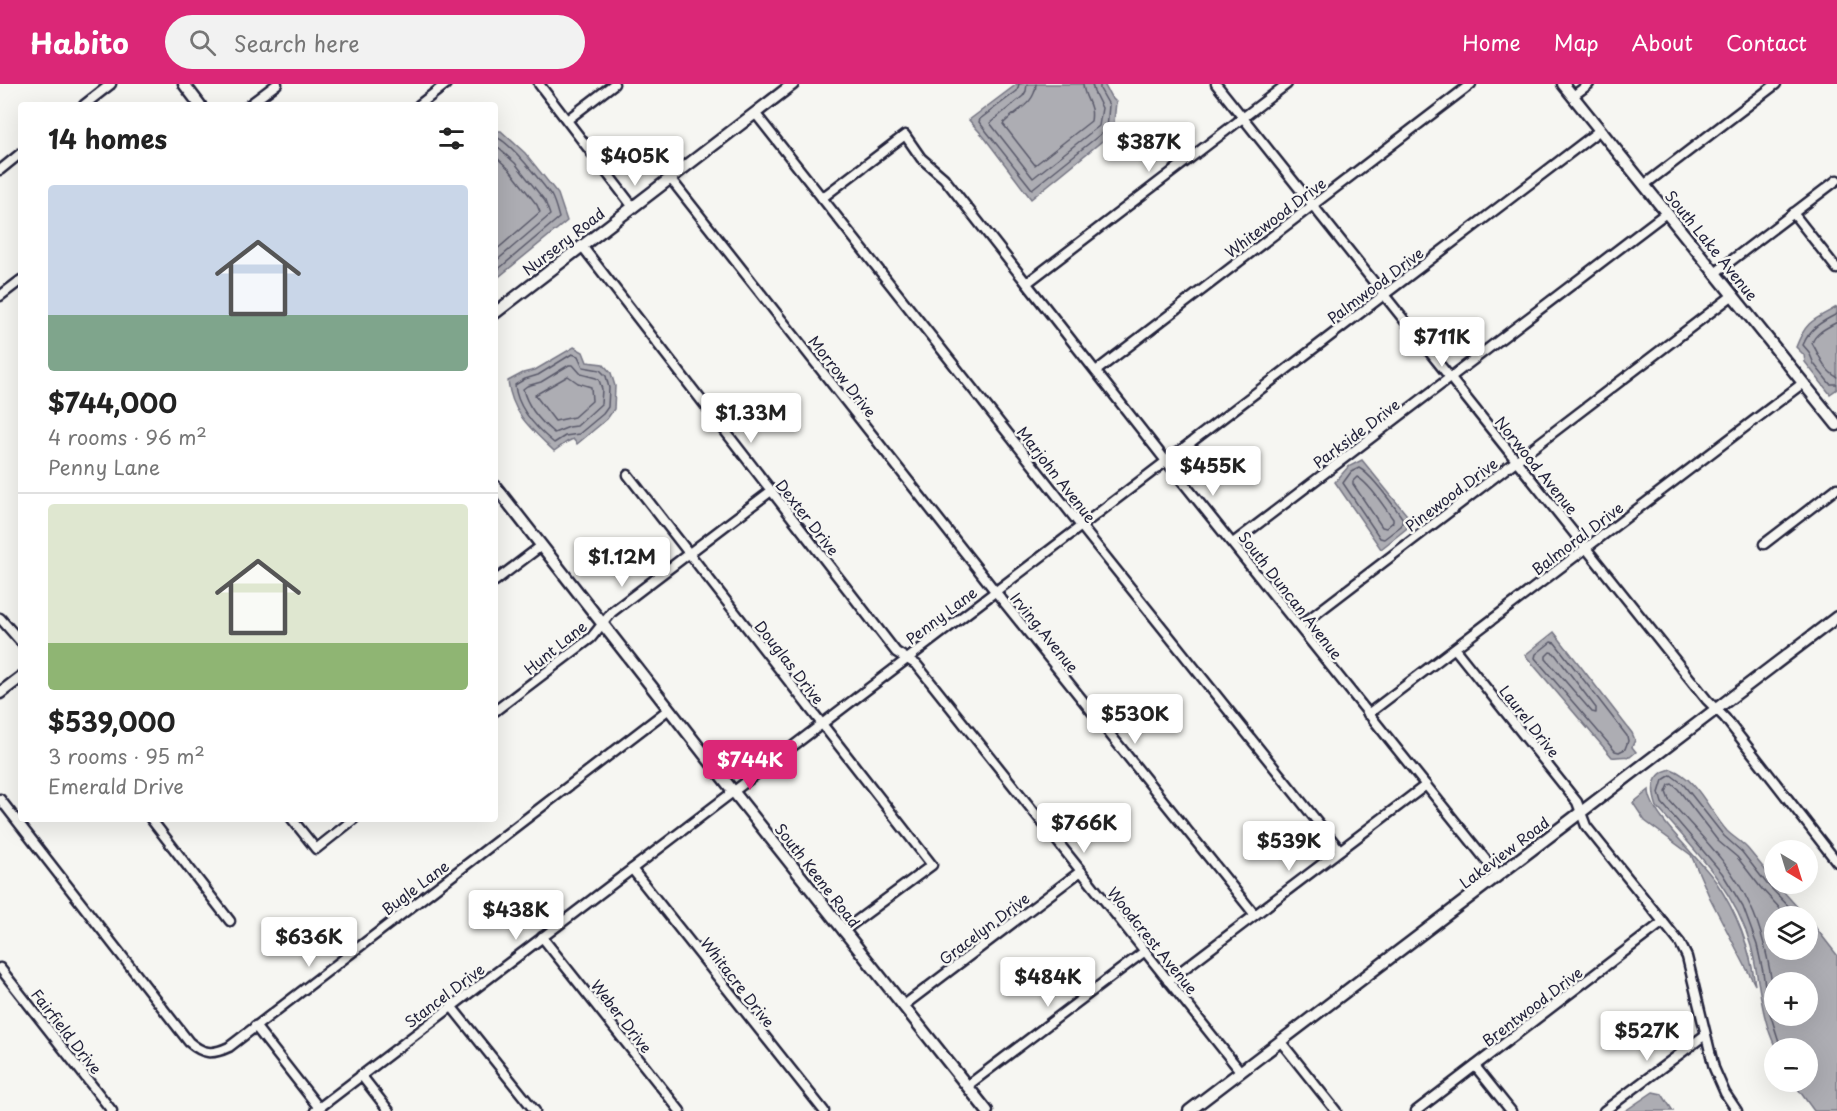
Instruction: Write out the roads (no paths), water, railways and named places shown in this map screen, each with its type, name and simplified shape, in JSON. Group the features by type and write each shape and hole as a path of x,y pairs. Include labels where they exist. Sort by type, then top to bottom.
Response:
{"street":[{"path":"88,102 111,84"},
{"path":"184,84 198,102"},
{"path":"253,102 277,84"},
{"path":"423,102 446,84"},
{"path":"539,84 633,207"},
{"path":"567,120 614,84"},
{"name":"Nursery Road","path":"498,311 793,84"},
{"name":"Norwood Avenue","path":"1216,84 1516,461 1725,718 1837,862"},
{"path":"1027,283 1287,84"},
{"name":"Whitewood Drive","path":"1096,371 1471,84"},
{"name":"South Lake Avenue","path":"1563,84 1837,425"},
{"path":"1573,96 1589,84"},
{"path":"1644,185 1776,84"},
{"name":"Marjohn Avenue","path":"755,113 1340,850"},
{"name":"Palmwood Drive","path":"1166,461 1600,130"},
{"name":"South Duncan Avenue","path":"822,198 905,135 921,158 944,178 1166,461 1498,875"},
{"path":"0,170 18,155"},
{"name":"Morrow Drive","path":"670,178 995,591"},
{"path":"1715,273 1837,180"},
{"name":"Parkside Drive","path":"1233,543 1666,213"},
{"path":"1794,213 1837,269"},
{"name":"Dexter Drive","path":"582,246 896,652 907,658"},
{"path":"0,296 18,282"},
{"name":"Pinewood Drive","path":"1300,626 1733,295"},
{"name":"Balmoral Drive","path":"1368,714 1803,383"},
{"name":"Penny Lane","path":"733,792 1166,461"},
{"name":"Douglas Drive","path":"628,475 932,865 843,931"},
{"path":"1764,544 1837,488"},
{"name":"South Keene Road","path":"498,490 733,792 987,1111"},
{"name":"Hunt Lane","path":"498,709 591,638 612,612 771,491"},
{"path":"498,578 541,546"},
{"name":"Irving Avenue","path":"995,591 1254,915"},
{"name":"Lakeview Road","path":"1189,1111 1837,617"},
{"path":"0,618 18,639"},
{"name":"Laurel Drive","path":"1455,649 1576,802 1581,813"},
{"name":"Woodcrest Avenue","path":"907,658 917,665 1241,1072"},
{"path":"0,693 18,679"},
{"name":"Bugle Lane","path":"0,799 189,1042 207,1053 218,1052 229,1047 669,710"},
{"path":"1168,981 1426,785"},
{"name":"Stancel Drive","path":"317,1109 733,792"},
{"path":"1581,813 1586,826 1680,943 1687,957 1714,1068 1725,1093 1737,1111"},
{"path":"153,822 230,921"},
{"path":"294,822 316,849 350,822"},
{"name":"Whitacre Drive","path":"632,869 824,1111"},
{"name":"Gracelyn Drive","path":"903,1006 1081,872"},
{"name":"Brentwood Drive","path":"1416,1111 1664,922"},
{"name":"Weber Drive","path":"542,937 680,1111"},
{"path":"967,1086 1145,951"},
{"name":"Fairfield Drive","path":"0,968 112,1111"},
{"path":"451,1006 535,1111"},
{"path":"255,1026 317,1109"},
{"path":"1604,1111 1705,1035"},
{"path":"1281,1042 1336,1111"},
{"path":"1475,1066 1511,1111"},
{"path":"361,1075 389,1111"}],"water":[{"path":"1017,84 1104,84 1116,102 1113,132 1031,199 969,120"},
{"path":"498,131 501,131 525,153 558,194 567,221 498,278"},
{"path":"1837,307 1837,389 1830,394 1796,347 1811,322"},
{"path":"574,347 583,352 587,362 603,364 611,373 615,386 614,409 607,419 577,444 573,439 554,451 530,428 518,412 508,381 535,370"},
{"path":"1362,460 1411,520 1406,529 1381,549 1335,482 1348,467"},
{"path":"1554,632 1632,733 1635,740 1632,747 1636,752 1630,757 1612,757 1525,655"},
{"path":"1671,769 1688,780 1720,823 1748,849 1764,869 1764,894 1785,894 1796,906 1764,906 1764,960 1818,960 1818,931 1837,955 1837,1111 1814,1111 1800,1092 1818,1092 1818,1038 1772,1038 1768,1026 1818,1026 1818,972 1764,972 1764,1014 1754,959 1744,926 1735,907 1712,872 1657,807 1654,784 1660,775"},
{"path":"1649,790 1657,812 1709,872 1730,906 1742,931 1755,985 1710,898 1691,855 1645,821 1633,803"},
{"path":"1653,1092 1662,1094 1673,1111 1625,1111"}]}
